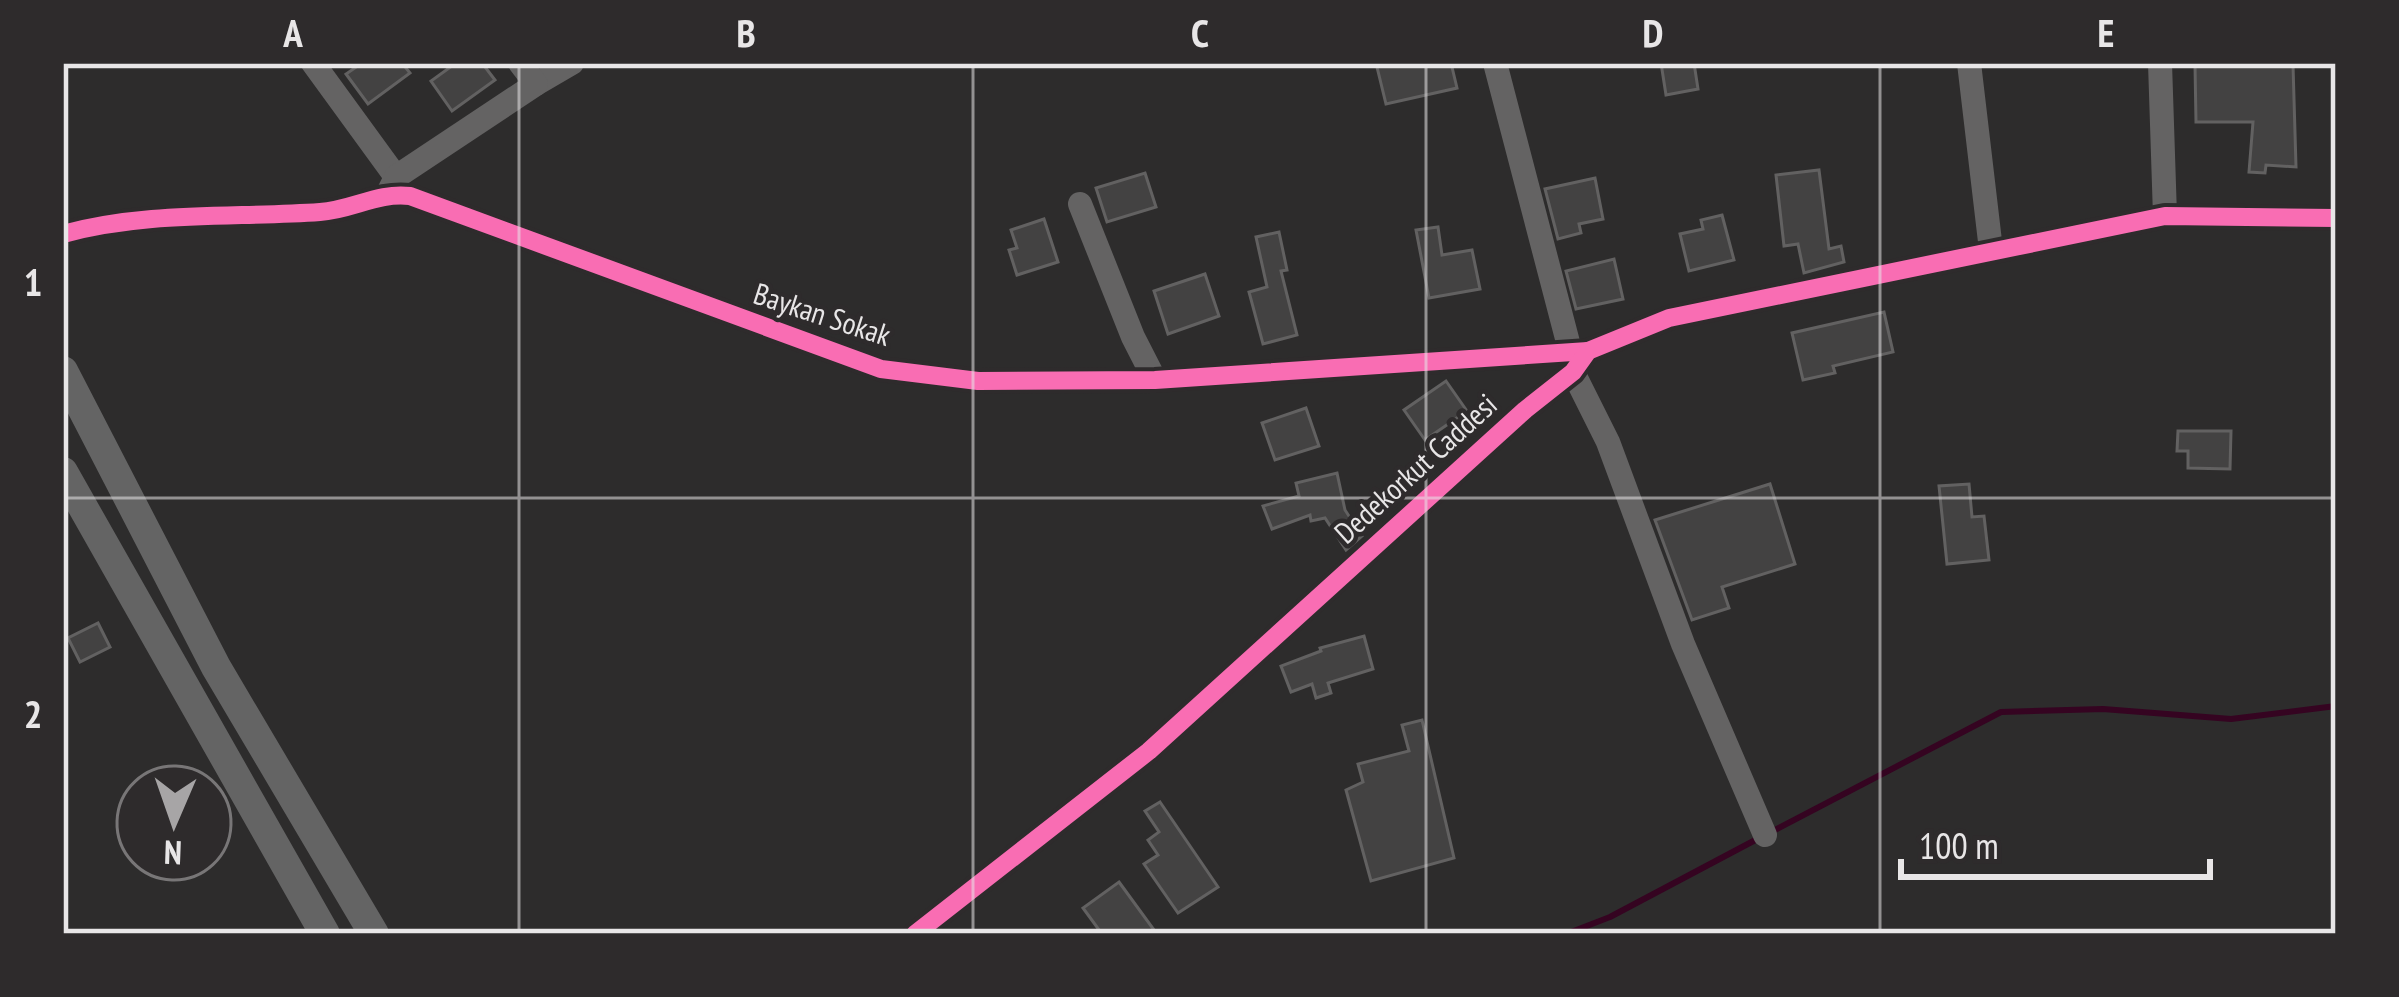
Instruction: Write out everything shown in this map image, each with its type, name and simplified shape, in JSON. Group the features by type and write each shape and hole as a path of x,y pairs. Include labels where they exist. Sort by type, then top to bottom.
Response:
{"main road":[{"path":"63,371 216,667 374,934"},
{"path":"63,472 325,934"}],"street":[{"path":"313,63 392,185"},
{"path":"520,63 536,84"},
{"path":"63,234 100,224 192,215 325,212 392,185 572,63"},
{"path":"1495,63 1577,358 1683,644 1765,835"},
{"path":"1969,63 1991,250"},
{"path":"2160,63 2165,216"},
{"name":"Baykan Sokak","path":"392,185 410,196 881,369 977,381 1155,380 1577,358"},
{"path":"1080,204 1155,380"},
{"name":"Dedekorkut Caddesi","path":"915,934 1149,751 1577,358 1669,318 2165,216 2336,218"},
{"path":"946,913 964,934"}],"building":[{"path":"362,63 402,63 410,73 368,104 346,74"},
{"path":"456,63 482,63 495,80 452,111 431,81"},
{"path":"1376,63 1451,63 1457,88 1386,104"},
{"path":"1661,63 1694,63 1698,89 1666,95"},
{"path":"2195,65 2293,65 2296,167 2266,165 2265,173 2249,172 2253,122 2196,122"},
{"path":"1819,170 1829,249 1841,246 1844,262 1804,273 1798,244 1784,246 1776,175"},
{"path":"1145,173 1156,207 1107,222 1096,188"},
{"path":"1595,178 1603,219 1579,224 1581,233 1558,239 1545,189"},
{"path":"1722,215 1734,260 1689,271 1680,234 1703,229 1701,220"},
{"path":"1044,219 1058,262 1017,275 1009,250 1017,248 1011,230"},
{"path":"1438,227 1442,255 1472,250 1480,289 1429,298 1416,230"},
{"path":"1279,232 1287,270 1281,271 1297,335 1263,344 1249,292 1267,287 1256,237"},
{"path":"1614,259 1623,299 1576,309 1566,271"},
{"path":"1205,274 1219,316 1168,334 1154,291"},
{"path":"1884,312 1893,352 1833,366 1835,373 1803,380 1792,333"},
{"path":"1446,381 1467,411 1425,440 1404,410"},
{"path":"1306,408 1319,446 1275,460 1262,423"},
{"path":"2178,431 2231,431 2230,469 2188,468 2188,451 2177,451"},
{"path":"1337,473 1345,510 1362,536 1346,550 1325,518 1311,521 1310,515 1272,529 1263,506 1299,496 1296,483"},
{"path":"1770,484 1795,564 1722,587 1729,608 1692,620 1655,520"},
{"path":"1969,484 1972,517 1984,516 1989,560 1947,564 1939,486"},
{"path":"98,623 110,647 80,662 68,638"},
{"path":"1364,636 1373,669 1328,683 1331,693 1316,698 1312,684 1291,692 1281,666 1320,648"},
{"path":"1422,720 1454,858 1371,881 1346,790 1363,782 1358,764 1409,751 1402,725"},
{"path":"1160,802 1218,887 1178,913 1144,864 1158,855 1148,840 1159,832 1145,811"},
{"path":"1119,882 1157,934 1102,934 1083,908"}],"waterway":[{"path":"1773,831 2001,712 2103,709 2231,719 2336,706"},
{"path":"1566,934 1610,917 1761,837"}],"cycle path":[{"path":"63,234 159,219 320,212 410,196 881,369 978,381 1155,380 1588,351"},
{"path":"915,934 1149,751 1525,410 1573,372 1588,351 1669,318 2165,216 2336,218"}]}
